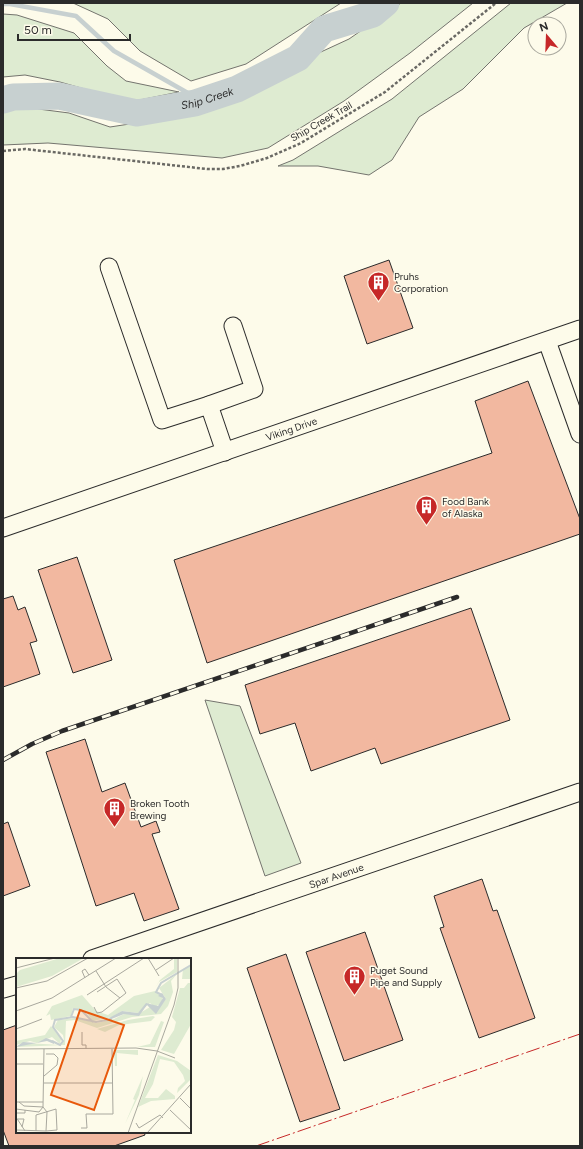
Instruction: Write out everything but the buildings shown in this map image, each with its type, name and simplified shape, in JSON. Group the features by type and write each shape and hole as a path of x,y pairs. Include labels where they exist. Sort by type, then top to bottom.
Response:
{"street":[{"path":"109,267 162,420 254,389 233,326"},
{"name":"Viking Drive","path":"3,528 580,329"},
{"path":"547,341 580,434"},
{"path":"209,405 225,452"},
{"name":"Spar Avenue","path":"95,958 580,792"},
{"path":"3,989 16,985"}],"path":[{"name":"Ship Creek Trail","path":"3,151 25,149 207,169 223,169 240,166 267,158 302,143 385,92 496,3"}],"green space":[{"path":"73,3 341,3 246,64 191,81 140,51 108,19"},
{"path":"401,3 473,3 410,53 344,101 268,148 222,158 48,143 3,145 3,111 23,107 69,113 110,127 182,116 256,90 310,57 349,39"},
{"path":"511,3 567,3 545,16 527,16 527,26 463,89 419,117 392,160 369,175 318,166 278,166 293,160 392,99"},
{"path":"3,14 17,15 74,33 107,66 126,81 179,92 130,102 60,82 25,75 3,77"},
{"path":"205,700 240,706 301,863 265,876"}],"waterway":[{"name":"Ship Creek","path":"3,100 13,97 59,96 137,113 195,103 237,89 298,58 324,29 373,14 386,3"},
{"path":"3,4 76,16 114,51 202,101"}],"railway":[{"path":"3,760 32,744 62,731 457,597"}],"power":[{"path":"256,1146 580,1034"}],"place":[{"name":"Pruhs Corporation","path":"378,302"},
{"name":"Food Bank of Alaska","path":"426,526"},
{"name":"Broken Tooth Brewing","path":"115,828"},
{"name":"Puget Sound Pipe and Supply","path":"355,996"}]}
